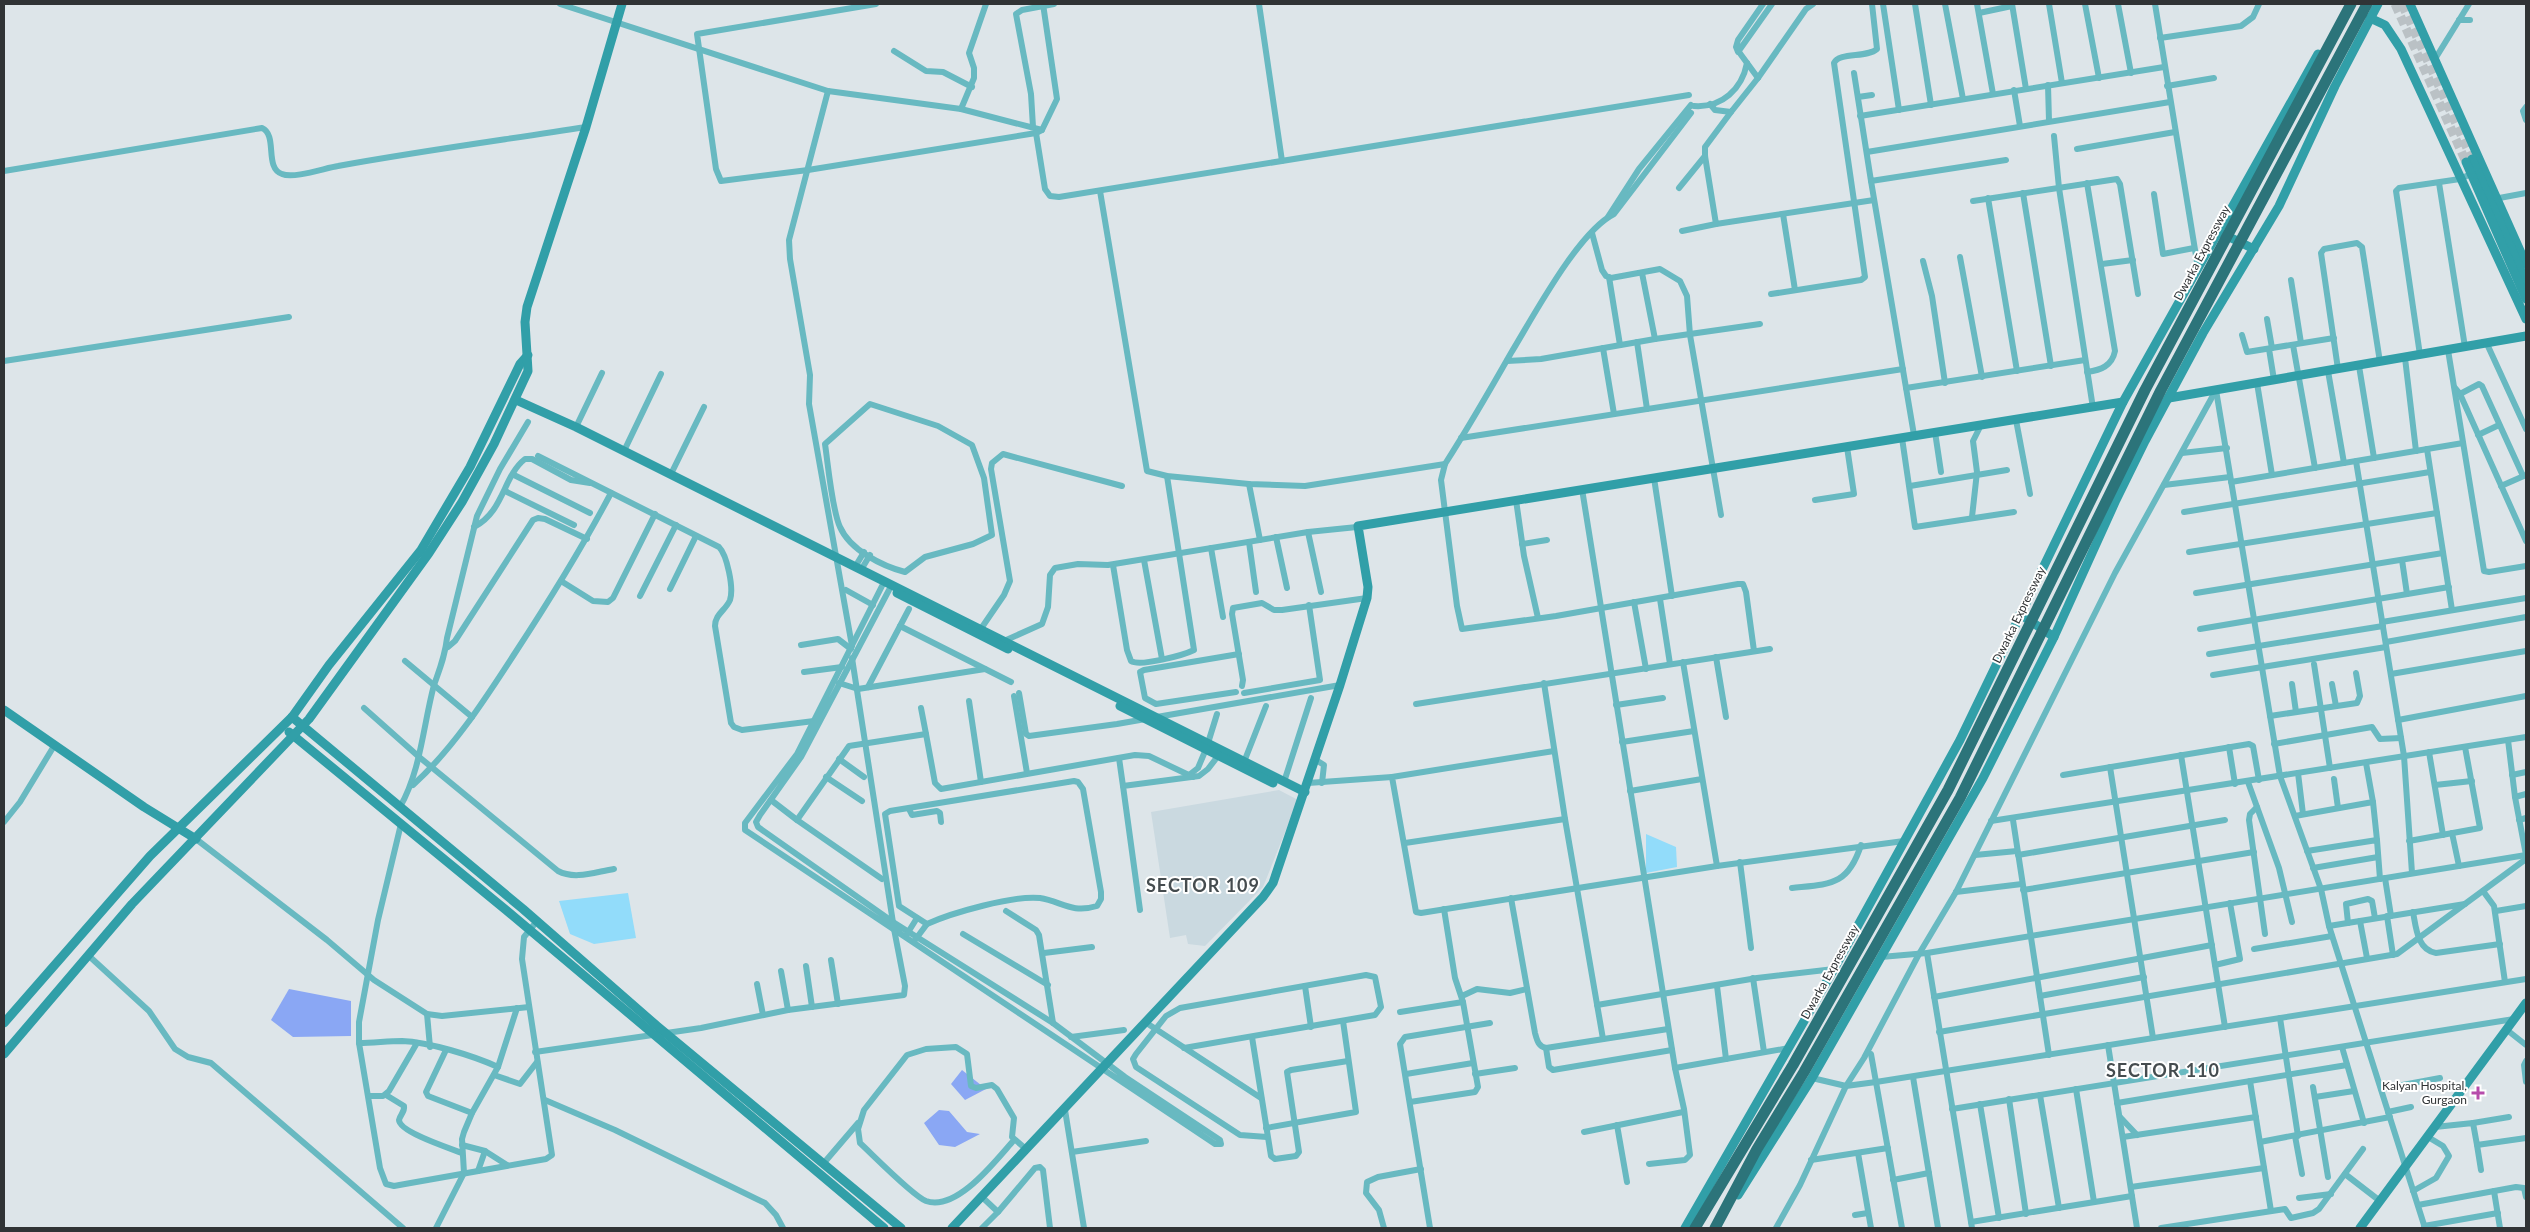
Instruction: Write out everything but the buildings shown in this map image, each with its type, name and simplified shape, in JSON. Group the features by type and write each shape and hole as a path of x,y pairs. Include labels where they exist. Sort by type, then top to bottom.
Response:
{"highway":[{"name":"Dwarka Expressway","path":"1695,1228 1793,1065 1948,790 2145,390 2351,4"},
{"path":"1715,1228 1757,1149 1804,1072 1960,798 2161,390 2367,4"}],"street":[{"path":"560,4 828,91 960,109 1037,130"},
{"path":"4,1054 132,904 303,726 429,553 466,493 516,400 528,372 526,307 586,126 622,4"},
{"path":"876,4 858,5 700,32 696,36 716,169 721,181 808,170 1037,130 1056,98 1043,5"},
{"path":"960,109 972,87 975,72 969,53 986,4"},
{"path":"1054,4 1020,11 1016,14 1037,130 1045,189 1050,196 1100,191 1689,95"},
{"path":"1259,4 1282,161"},
{"path":"1757,18 1763,4"},
{"path":"1758,78 1740,52 1736,51 1736,47 1738,40 1772,4"},
{"path":"1716,224 1705,147 1758,78 1806,9 1813,4"},
{"path":"1772,294 1861,280 1865,277 1834,61 1839,58 1873,53 1877,49 1872,4"},
{"path":"1883,4 1899,110"},
{"path":"1915,4 1931,105"},
{"path":"1945,4 1963,100"},
{"path":"1977,4 1993,94"},
{"path":"2049,4 2062,83"},
{"path":"2085,4 2099,78"},
{"path":"2118,4 2130,74"},
{"path":"2155,4 2198,269"},
{"path":"2160,38 2241,26 2253,17 2259,4"},
{"path":"1685,1228 1834,970 1960,740 2123,402 2345,4"},
{"path":"1720,1228 1737,1197 1812,1078 1983,778 2054,637 2116,500 2203,333 2279,206 2335,86 2378,4"},
{"path":"2410,4 2526,278"},
{"path":"2434,59 2469,4"},
{"path":"1979,13 2012,5 2026,89"},
{"path":"2370,18 2385,24 2396,40 2526,318"},
{"path":"2459,20 2470,20"},
{"path":"894,51 926,71 942,72 972,87"},
{"path":"1747,63 1743,79 1735,90 1710,104 1692,108 1640,170 1608,217 1592,233 1560,272 1445,464 1441,480 1457,606 1462,629 1743,584 1746,592 1754,651"},
{"path":"1860,116 2014,90 2130,74 2164,67"},
{"path":"1854,73 1914,435"},
{"path":"2167,86 2214,78"},
{"path":"2048,85 2049,121"},
{"path":"2014,90 2020,126"},
{"path":"828,91 791,229 789,248 810,375 809,404 852,648"},
{"path":"1858,97 1872,95"},
{"path":"1867,152 2170,102"},
{"path":"1710,104 1715,110 1731,112"},
{"path":"2526,107 2522,111 2526,120"},
{"path":"4,171 262,128 267,133 275,168 281,174 296,175 371,160 586,126"},
{"path":"2077,149 2175,132"},
{"path":"2054,136 2059,188 2093,408"},
{"path":"1679,188 1705,156"},
{"path":"1871,181 2006,160"},
{"path":"2469,160 2526,299"},
{"path":"2420,355 2396,191 2403,187 2460,179 2475,172"},
{"path":"2475,172 2494,199 2526,264"},
{"path":"1973,201 2116,178 2119,180 2138,294"},
{"path":"2087,182 2102,264 2115,354 2103,368 2087,372"},
{"path":"2439,183 2465,348"},
{"path":"1100,191 1144,467 1151,473 1249,484 1312,485 1445,464"},
{"path":"2022,193 2050,366"},
{"path":"2494,199 2526,193"},
{"path":"2154,194 2163,254 2194,248"},
{"path":"1988,198 2017,371"},
{"path":"1682,231 1874,200"},
{"path":"1783,214 1795,290"},
{"path":"2219,232 2254,249"},
{"path":"1592,233 1602,270 1609,277 1620,345"},
{"path":"2344,463 2333,370 2334,338 2321,252 2324,250 2358,243 2362,247 2380,362"},
{"path":"1960,257 1982,377"},
{"path":"2102,264 2133,260"},
{"path":"1924,261 1932,296 1945,383"},
{"path":"1609,277 1660,270 1683,284 1687,296 1690,335 1721,515"},
{"path":"1642,272 1655,339"},
{"path":"2291,280 2302,343"},
{"path":"4,360 289,317"},
{"path":"2267,319 2274,380"},
{"path":"1507,361 1541,359 1655,339 1760,324"},
{"path":"2242,334 2246,352 2334,338"},
{"path":"2169,398 2526,336"},
{"path":"1637,342 1647,409"},
{"path":"2487,344 2526,429"},
{"path":"2293,345 2315,468"},
{"path":"1603,348 1614,414"},
{"path":"2448,350 2484,571 2487,573 2526,566"},
{"path":"4,1023 119,891 178,828 282,728 292,716 329,665 421,550 470,467 520,364 528,355"},
{"path":"2405,358 2416,451"},
{"path":"1906,388 2085,360"},
{"path":"2359,366 2374,458"},
{"path":"1461,438 1903,369"},
{"path":"576,427 602,372"},
{"path":"624,450 662,374"},
{"path":"2257,383 2272,475"},
{"path":"2460,394 2480,384 2525,476 2502,486"},
{"path":"2454,387 2460,394 2526,541"},
{"path":"2216,390 2280,776 2320,889 2340,962 2425,1227 2498,1214"},
{"path":"1776,1228 1846,1086 1864,1058 1918,954 1956,892 2116,573 2216,390"},
{"path":"516,400 546,414 551,414 624,450 836,560 885,588 1004,641 1207,746 1305,791"},
{"path":"1004,641 1042,624 1048,607 1050,575 1055,568 1078,564 1113,565 1276,537 1357,527 2123,402"},
{"path":"870,404 938,426 972,445 984,478 992,535 973,544 926,557 905,572 888,567 867,553 850,542 839,527 824,444 870,404"},
{"path":"671,474 704,406"},
{"path":"546,414 550,420 858,569 1148,715"},
{"path":"2016,420 2030,494"},
{"path":"400,807 412,785 434,686 448,647 447,638 474,526 483,502 528,422"},
{"path":"2478,435 2499,425"},
{"path":"1972,517 1976,475 1973,442 1981,426"},
{"path":"1935,432 1941,472"},
{"path":"1902,438 1916,527 2014,512"},
{"path":"2164,485 2272,475 2463,443"},
{"path":"1815,500 1854,494 1847,446"},
{"path":"2182,453 2226,448"},
{"path":"2426,449 2452,610"},
{"path":"979,631 1004,595 1010,581 991,469 992,463 1004,454 1122,486"},
{"path":"538,456 715,544 723,551 731,597 717,617 715,626 731,723 742,730 814,721"},
{"path":"474,526 487,519 521,462 529,459 571,480 591,483"},
{"path":"2356,461 2404,756 2412,873"},
{"path":"1910,486 2007,470"},
{"path":"2184,512 2430,472"},
{"path":"514,476 590,513"},
{"path":"1113,565 1129,658 1134,663 1191,652 1195,647 1167,476"},
{"path":"1654,478 1672,596"},
{"path":"1249,484 1260,540"},
{"path":"1582,490 1668,1029 1690,1155 1688,1159 1648,1164"},
{"path":"505,491 574,525"},
{"path":"412,785 433,767 472,717 561,581 587,539 611,493"},
{"path":"1516,500 1522,544 1538,618"},
{"path":"2189,552 2437,513"},
{"path":"561,581 593,601 608,602 612,598 655,514"},
{"path":"448,647 455,641 533,520 538,518 546,519 587,539"},
{"path":"640,596 676,525"},
{"path":"952,1228 1065,1110 1269,889 1316,760 1367,598 1368,587 1357,527"},
{"path":"1308,532 1321,592"},
{"path":"670,589 696,536"},
{"path":"1276,537 1287,588"},
{"path":"1522,544 1547,540"},
{"path":"1249,542 1256,592"},
{"path":"1211,548 1223,617"},
{"path":"858,569 867,553"},
{"path":"2196,593 2443,553"},
{"path":"1144,560 1162,659"},
{"path":"2402,560 2408,594"},
{"path":"2200,629 2449,587"},
{"path":"885,588 873,605 792,762 745,823 746,830 894,929 907,933"},
{"path":"885,588 852,658 801,757 760,815 756,822 758,827 907,933 1101,1069 1214,1144 1221,1144 1220,1140 1125,1077 1108,1062 1053,1023 916,939"},
{"path":"846,590 873,605"},
{"path":"1146,700 1156,704 1236,692 1239,694 1243,689 1243,680 1233,608 1262,603 1274,610 1282,610 1367,598"},
{"path":"1660,598 1670,664"},
{"path":"2209,654 2526,598"},
{"path":"1634,602 1646,669"},
{"path":"1243,689 1320,680 1309,605"},
{"path":"868,687 909,609"},
{"path":"2020,614 2054,637"},
{"path":"2213,675 2386,645 2526,617"},
{"path":"847,620 861,629"},
{"path":"900,626 1011,682"},
{"path":"800,645 838,640 852,648"},
{"path":"1416,704 1770,649"},
{"path":"2391,674 2526,651"},
{"path":"1148,715 1141,671 1239,654"},
{"path":"1716,657 1726,717"},
{"path":"535,1052 701,1028 812,1006 904,995 905,986 894,929 852,658"},
{"path":"406,661 472,717"},
{"path":"1683,662 1717,866"},
{"path":"2314,664 2330,768"},
{"path":"804,672 842,667"},
{"path":"839,683 858,689 985,669"},
{"path":"2270,716 2321,709 2359,701 2356,673"},
{"path":"1544,683 1565,819 1603,1039"},
{"path":"2292,684 2296,712"},
{"path":"2332,684 2336,706"},
{"path":"1027,773 1017,694 1026,734 1029,736 1340,685"},
{"path":"2398,720 2526,696"},
{"path":"1284,782 1311,698"},
{"path":"1616,705 1663,698"},
{"path":"969,701 982,782"},
{"path":"1148,715 1156,704"},
{"path":"1244,762 1266,706"},
{"path":"364,708 418,756 564,874 582,875 614,869"},
{"path":"921,708 937,787 946,789 1135,755 1149,756 1191,776"},
{"path":"4,710 54,746 196,839 367,974 427,1014 442,1016 529,1007"},
{"path":"1191,776 1198,768 1217,714"},
{"path":"292,716 537,921 664,1032 901,1228"},
{"path":"2274,744 2372,727 2380,739 2401,738"},
{"path":"282,728 528,929 884,1228"},
{"path":"1622,742 1694,731"},
{"path":"797,820 849,746 926,734"},
{"path":"1991,821 2013,820 2526,737"},
{"path":"1881,957 1927,953 2526,855 2515,797 2508,740"},
{"path":"2063,774 2249,744 2253,746 2259,780"},
{"path":"4,822 20,802 54,746"},
{"path":"1207,746 1218,756 1305,791 1322,783 1392,777 1554,751"},
{"path":"2409,841 2480,828 2465,746"},
{"path":"2229,747 2235,784"},
{"path":"2429,752 2443,835"},
{"path":"2181,755 2225,1027"},
{"path":"1122,786 1191,776 1208,769 1218,756"},
{"path":"1119,758 1140,910"},
{"path":"839,759 864,777"},
{"path":"1316,760 1324,765 1322,783"},
{"path":"2366,763 2393,954"},
{"path":"2110,767 2153,1038"},
{"path":"2512,775 2526,772"},
{"path":"2298,774 2303,814"},
{"path":"826,777 862,801"},
{"path":"1392,777 1405,843 1414,909 1422,913 1740,862 1904,840"},
{"path":"1630,791 1702,779"},
{"path":"2334,779 2338,808"},
{"path":"2435,785 2472,781"},
{"path":"916,939 927,924 983,905 1035,898 1065,907 1093,907 1100,901 1101,892 1083,789 1078,782 890,811 885,814 884,819 898,903 927,924"},
{"path":"2248,782 2286,894 2292,922"},
{"path":"2515,797 2526,794"},
{"path":"771,800 882,879"},
{"path":"2295,816 2373,802"},
{"path":"2257,807 2250,814 2249,820 2265,934"},
{"path":"910,809 912,815 937,811 940,813 941,822"},
{"path":"2519,820 2526,818"},
{"path":"1405,843 1565,819"},
{"path":"2013,820 2048,1055"},
{"path":"1975,855 2018,853 2122,838 2225,820"},
{"path":"401,824 367,974 359,1022 360,1043 368,1096 380,1168 386,1184 394,1186 546,1159 552,1154 545,1100 535,1052 522,945 528,929 537,921"},
{"path":"2452,833 2459,866"},
{"path":"2307,851 2377,840"},
{"path":"1792,888 1836,882 1852,865 1861,845"},
{"path":"1956,892 2023,887 2127,873 2254,852"},
{"path":"2313,868 2378,857"},
{"path":"1939,1032 2393,954 2404,950 2526,859"},
{"path":"1740,862 1752,948"},
{"path":"2483,891 2496,911 2505,982"},
{"path":"1511,898 1537,1041 1546,1048 1549,1067 1553,1070 1672,1050"},
{"path":"2348,922 2346,904 2368,899 2372,901 2376,918"},
{"path":"2215,965 2240,959 2230,903"},
{"path":"2329,926 2466,904"},
{"path":"2496,911 2526,906"},
{"path":"1410,1102 1475,1092 1478,1087 1462,999 1455,978 1444,909"},
{"path":"1006,910 1036,930 1044,953 1053,1023"},
{"path":"2413,912 2418,939 2429,952 2436,954 2500,944"},
{"path":"907,933 917,918"},
{"path":"2360,921 2367,958"},
{"path":"963,934 1048,985"},
{"path":"2254,949 2332,936"},
{"path":"1934,998 2212,945"},
{"path":"1044,953 1092,947"},
{"path":"1927,953 1971,1225 1999,1218 2132,1196"},
{"path":"89,956 149,1011 175,1049 188,1057 211,1063 403,1228"},
{"path":"831,960 838,1004"},
{"path":"806,966 812,1006"},
{"path":"781,970 788,1010"},
{"path":"1597,1005 1717,986 1753,978 1834,970"},
{"path":"1184,1048 1311,1027 1379,1013 1381,1007 1375,977 1366,975 1180,1008 1170,1013 1155,1029 1133,1059 1136,1067 1240,1135 1267,1137"},
{"path":"2040,996 2144,977"},
{"path":"1753,978 1764,1052"},
{"path":"1812,1078 1846,1086 1913,1077 2526,979"},
{"path":"757,984 763,1015"},
{"path":"1305,986 1311,1027"},
{"path":"1717,986 1726,1059"},
{"path":"1400,1012 1462,999 1477,989 1510,993 1527,989"},
{"path":"2360,1228 2514,1019 2525,1007"},
{"path":"436,1228 464,1173 462,1149 464,1132 472,1113 498,1068 517,1008"},
{"path":"427,1014 430,1046"},
{"path":"2280,1018 2302,1174"},
{"path":"1952,1109 2514,1019"},
{"path":"1266,1128 1356,1112 1343,1021"},
{"path":"1145,1022 1261,1098"},
{"path":"1430,1228 1401,1040 1405,1037 1490,1023"},
{"path":"1546,1048 1668,1029"},
{"path":"1071,1037 1124,1030"},
{"path":"2507,1030 2526,1045"},
{"path":"1252,1037 1267,1137 1272,1158 1296,1156 1299,1152 1287,1072 1348,1061"},
{"path":"360,1043 400,1041 417,1043 446,1050 498,1068"},
{"path":"386,1095 417,1043"},
{"path":"2108,1046 2137,1228"},
{"path":"1014,1140 971,1186 954,1197 932,1202 920,1198 860,1143 858,1136 864,1110 907,1055 926,1049 956,1047 967,1054 971,1086 976,1088 992,1085 998,1089 1014,1118 1012,1133 1014,1140 1026,1150"},
{"path":"2342,1047 2364,1123"},
{"path":"1675,1068 1789,1048"},
{"path":"446,1050 426,1092 428,1096 472,1113"},
{"path":"1871,1054 1902,1228"},
{"path":"2526,1061 2524,1065 2526,1082"},
{"path":"494,1075 520,1084 537,1062"},
{"path":"1406,1074 1473,1063"},
{"path":"2117,1103 2347,1065"},
{"path":"1476,1074 1514,1068"},
{"path":"1913,1077 1938,1228"},
{"path":"2381,1089 2440,1078"},
{"path":"2250,1081 2271,1211"},
{"path":"2314,1088 2332,1192"},
{"path":"2076,1089 2094,1202"},
{"path":"2315,1098 2354,1091"},
{"path":"368,1096 386,1095 404,1106 399,1121 400,1124 416,1135 462,1149 485,1151 507,1165"},
{"path":"2040,1095 2059,1208"},
{"path":"545,1100 615,1130 765,1203 784,1228"},
{"path":"2009,1100 2026,1214"},
{"path":"1980,1104 1999,1218"},
{"path":"2260,1142 2364,1123 2411,1107"},
{"path":"1065,1110 1084,1228"},
{"path":"1584,1132 1683,1112"},
{"path":"2119,1116 2137,1135"},
{"path":"2122,1138 2256,1117"},
{"path":"2435,1127 2509,1117"},
{"path":"823,1164 860,1121"},
{"path":"2473,1123 2481,1170"},
{"path":"1617,1125 1628,1182"},
{"path":"2413,1191 2436,1178 2449,1156 2443,1146 2428,1136"},
{"path":"2477,1145 2526,1138"},
{"path":"1072,1152 1146,1141"},
{"path":"1811,1160 1888,1148"},
{"path":"2161,1228 2286,1209 2291,1218 2307,1215 2319,1209 2363,1149"},
{"path":"478,1171 485,1151"},
{"path":"1858,1153 1870,1228"},
{"path":"982,1228 1035,1168 1040,1166 1043,1170 1050,1228"},
{"path":"2130,1188 2264,1168"},
{"path":"1384,1228 1378,1210 1366,1193 1367,1182 1378,1177 1421,1169"},
{"path":"1893,1180 1929,1173"},
{"path":"2345,1174 2380,1200"},
{"path":"2418,1205 2520,1187 2524,1188 2526,1197"},
{"path":"2494,1191 2500,1228"},
{"path":"2298,1198 2332,1192"},
{"path":"982,1197 998,1212"},
{"path":"1855,1215 1868,1213"}],"shaded area":[{"path":"1279,790 1298,800 1263,887 1205,946 1188,944 1186,935 1170,938 1151,812"},
{"path":"1646,834 1676,847 1677,867 1646,873"},
{"path":"628,893 636,938 594,944 570,934 559,901"},
{"path":"289,989 351,1001 351,1036 293,1037 271,1020"},
{"path":"962,1070 986,1089 965,1100 951,1084"},
{"path":"939,1110 949,1111 967,1132 980,1134 955,1147 939,1145 924,1123"}],"tunnel":[{"path":"2395,4 2466,162"},
{"path":"2402,4 2472,159"}],"place":[{"name":"Kalyan Hospital, Gurgaon","path":"2478,1093"}],"district":[{"name":"SECTOR 109","path":"1203,886"},
{"name":"SECTOR 110","path":"2163,1071"}]}
